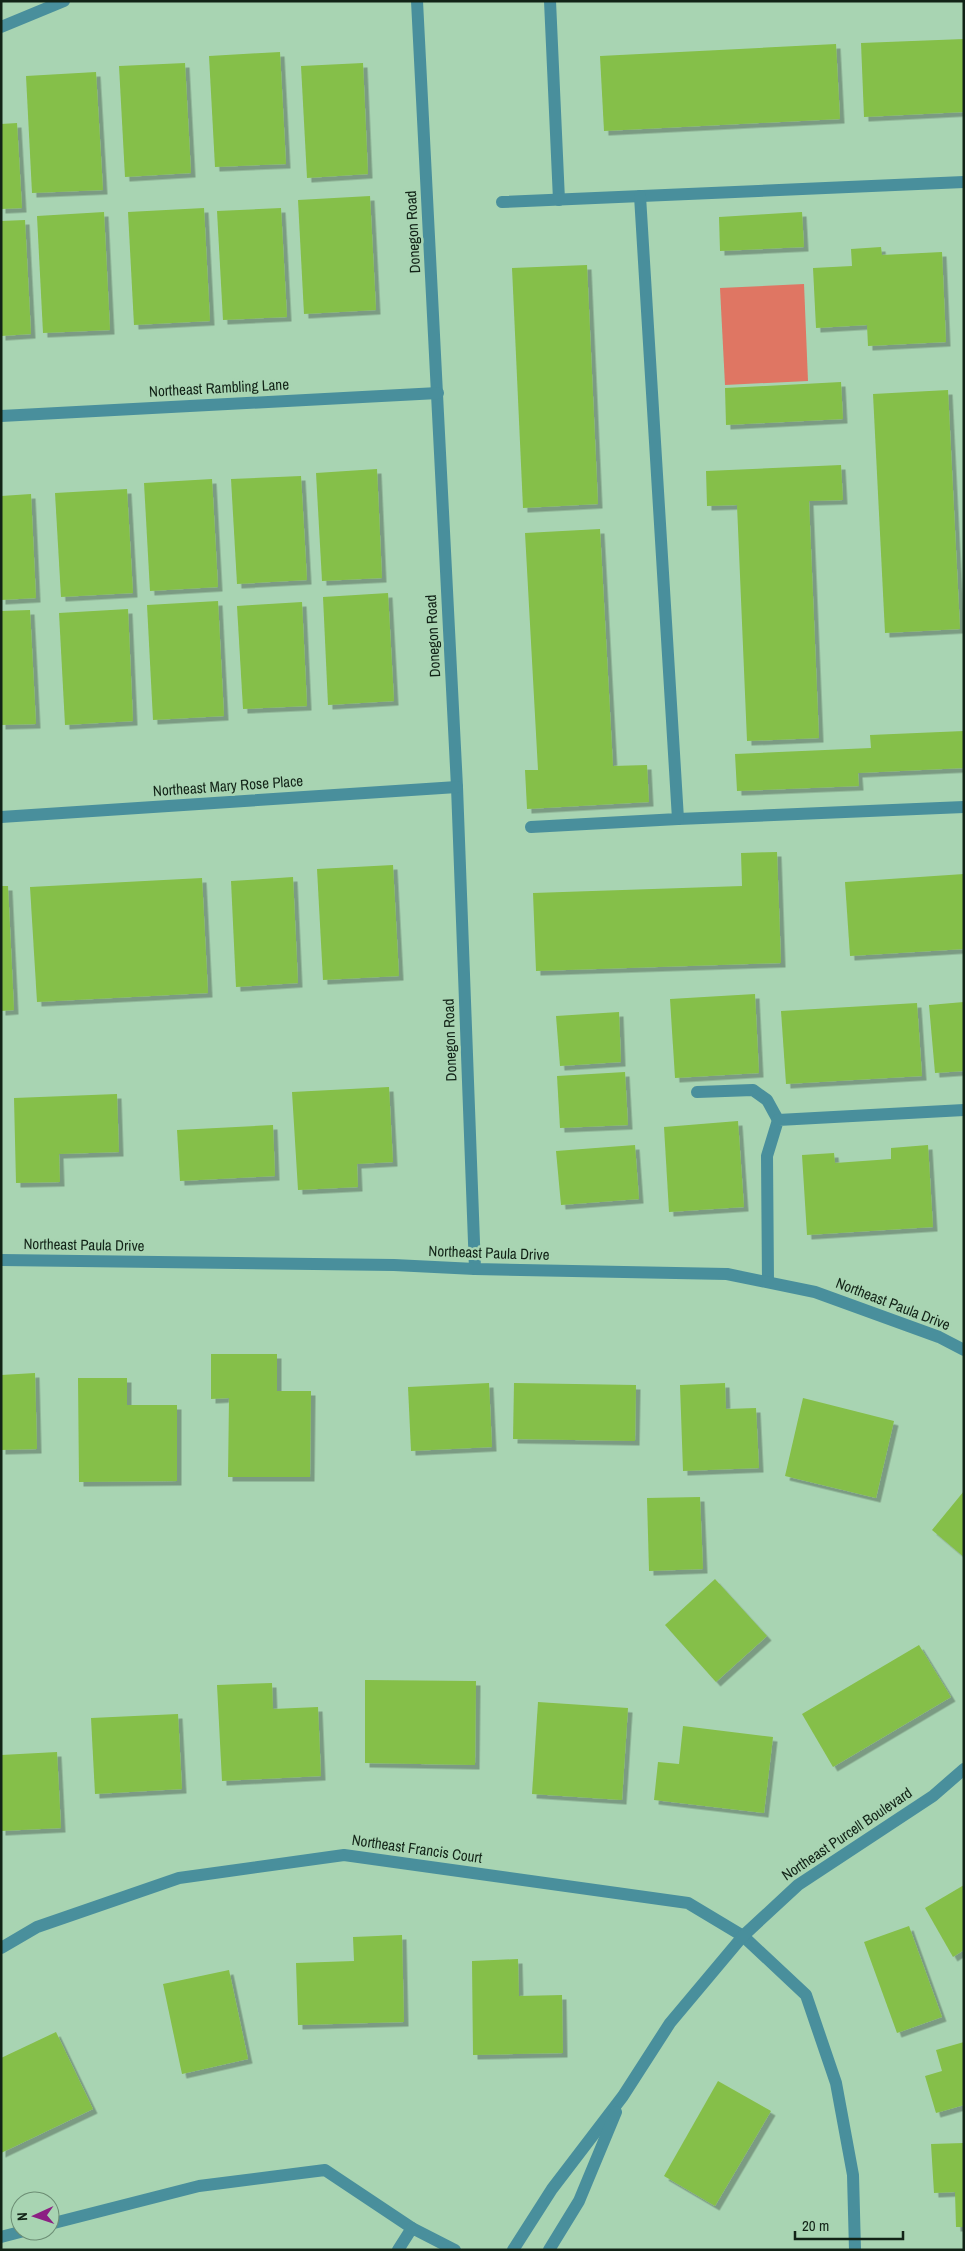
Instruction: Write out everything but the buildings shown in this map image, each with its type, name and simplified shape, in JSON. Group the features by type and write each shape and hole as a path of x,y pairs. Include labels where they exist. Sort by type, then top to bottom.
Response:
{"street":[{"path":"1,27 64,1"},
{"name":"Donegon Road","path":"417,1 457,787 475,1269"},
{"path":"550,1 559,200"},
{"path":"502,202 964,182"},
{"path":"640,196 678,819"},
{"name":"Northeast Rambling Lane","path":"1,416 438,393"},
{"name":"Northeast Mary Rose Place","path":"1,817 457,787"},
{"path":"531,827 964,807"},
{"path":"697,1092 753,1090 767,1100 778,1120 767,1156 768,1282"},
{"path":"778,1120 964,1110"},
{"name":"Northeast Paula Drive","path":"1,1260 394,1265 475,1269 727,1274 816,1292 939,1337 964,1350"},
{"name":"Northeast Purcell Boulevard","path":"513,2250 552,2189 623,2096 670,2023 743,1936 798,1884 933,1796 964,1768"},
{"name":"Northeast Francis Court","path":"1,1948 37,1927 179,1878 344,1855 688,1903 743,1936 806,1995 836,2083 853,2175 855,2250"},
{"name":"Northeast Purcell Boulevard","path":"549,2250 578,2202 623,2096"},
{"path":"60,2221 199,2186 325,2170 412,2228 455,2250"},
{"path":"398,2250 412,2228"}],"shaded area":[{"path":"804,284 808,381 725,385 720,288"}]}
